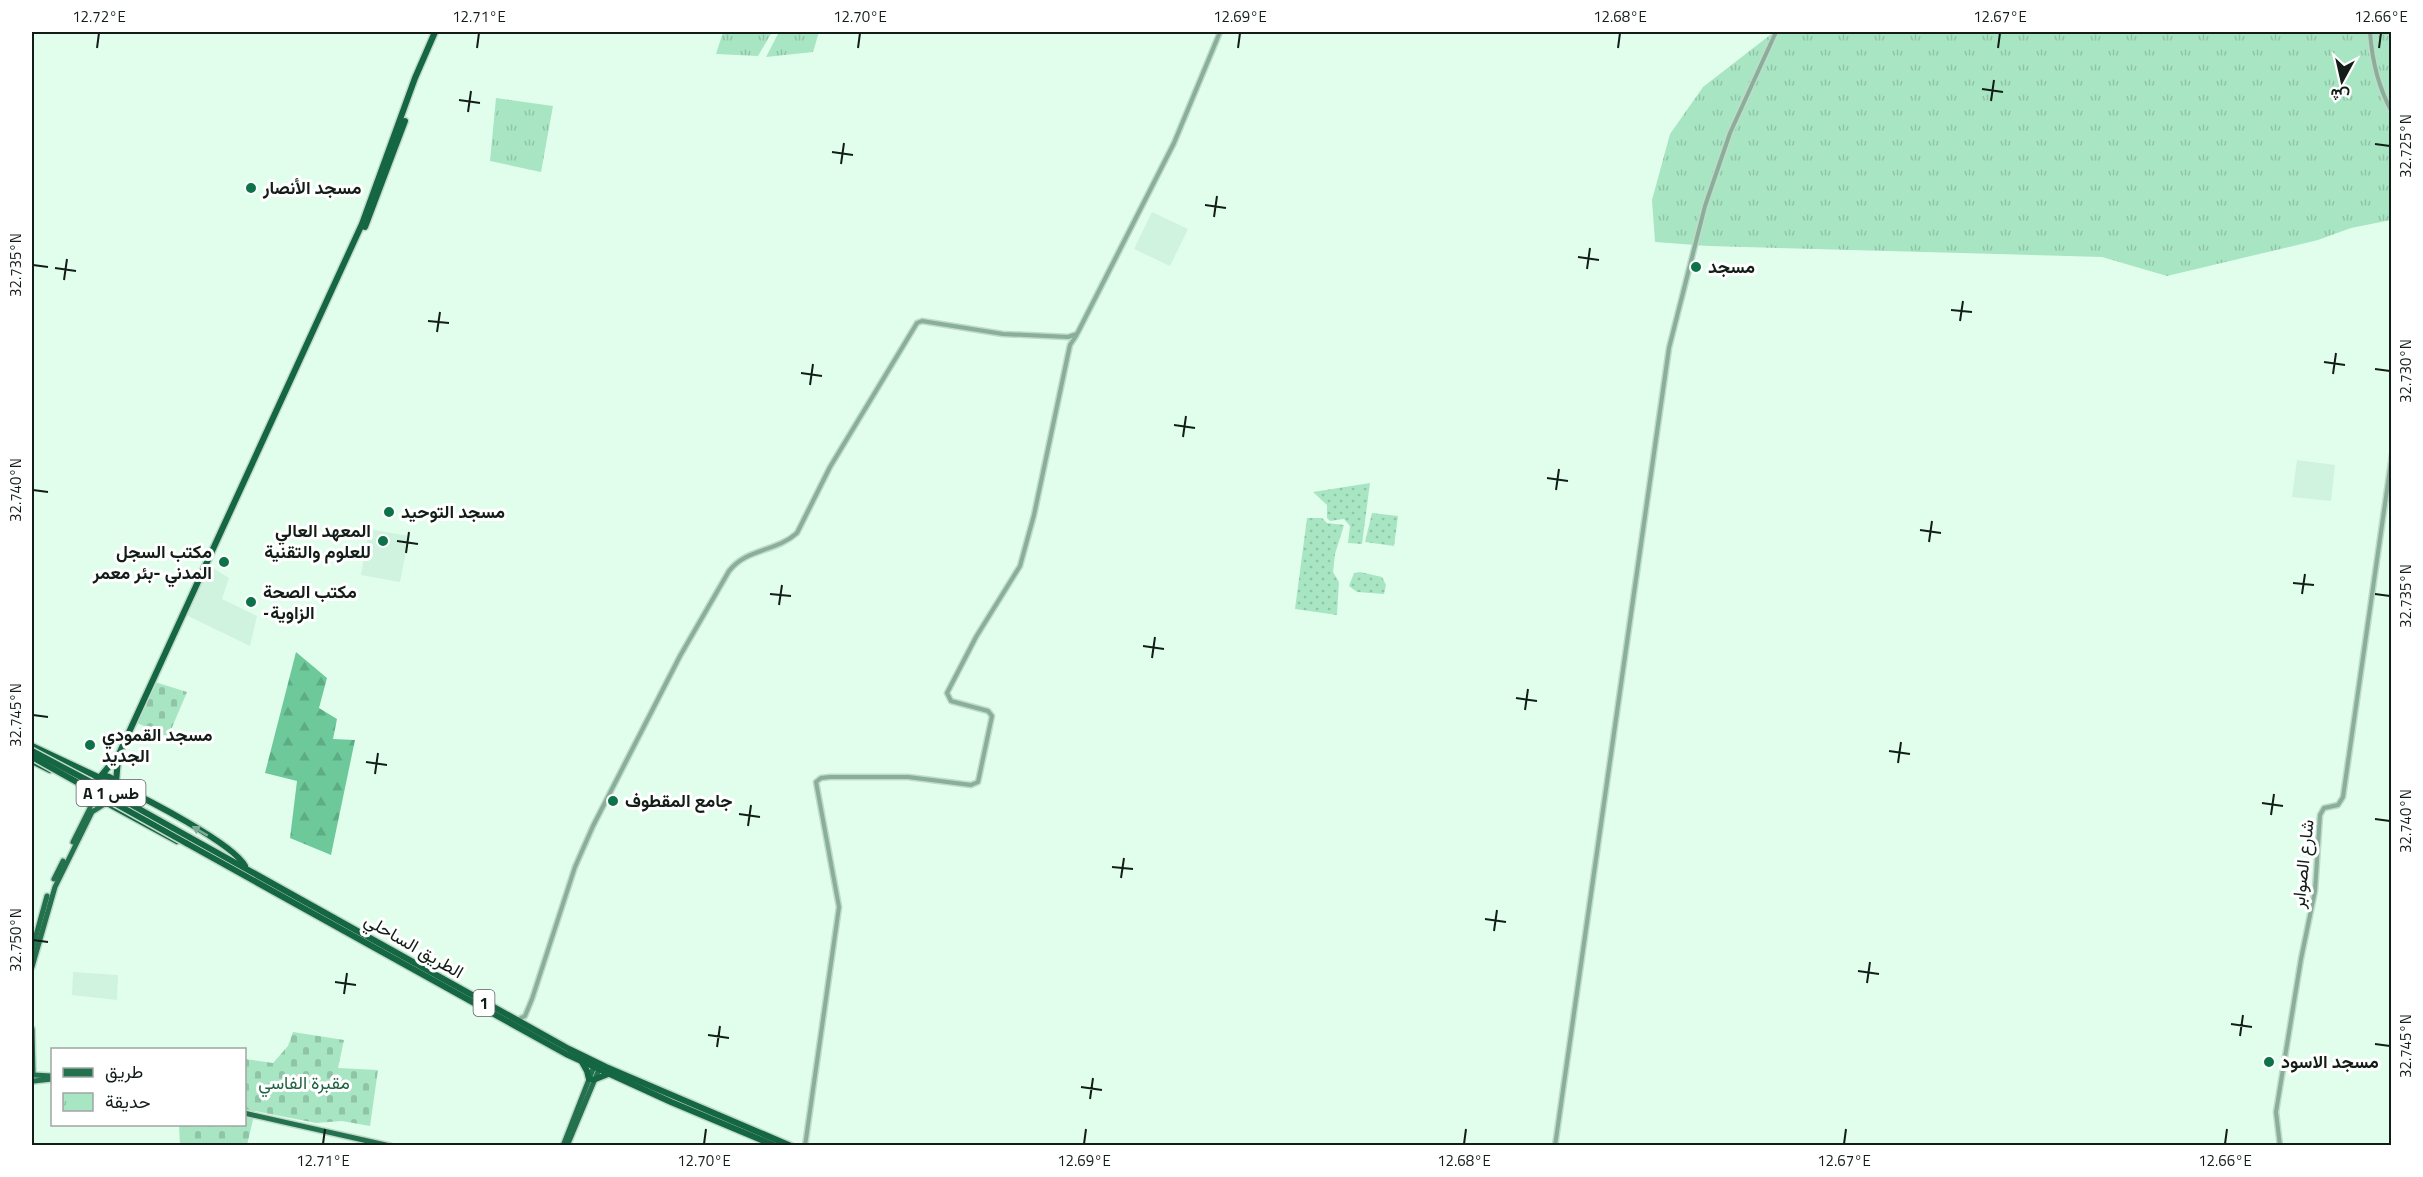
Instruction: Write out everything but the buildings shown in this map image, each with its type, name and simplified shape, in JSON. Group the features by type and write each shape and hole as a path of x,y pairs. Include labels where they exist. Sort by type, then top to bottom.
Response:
{"highway":[{"path":"256,457 362,224 412,76 437,32"},
{"path":"106,804 117,796 116,770 119,754 372,212 437,32"},
{"path":"32,746 100,777 111,778 117,784 210,837 238,858 245,867"},
{"name":"الطريق الساحلي","path":"32,752 100,787 211,856 463,994 515,1020 608,1074 776,1146"},
{"path":"90,796 90,784 100,777 119,754"},
{"path":"32,759 79,786 96,803 106,804 190,849 211,856"},
{"name":"الطريق الساحلي","path":"32,759 245,867 581,1062 597,1066 791,1146"},
{"path":"581,1062 591,1080 608,1074"}],"main road":[{"path":"32,950 48,894 90,810 90,796"},
{"path":"32,967 54,887 92,812 106,804"},
{"path":"32,1029 33,1077 51,1078"},
{"path":"565,1146 597,1066"},
{"path":"246,1115 374,1146"},
{"path":"246,1115 390,1146"}],"street":[{"path":"798,1146 805,1143 839,908 816,782 821,778 830,777 891,776 972,785 978,782 992,716 987,711 951,701 947,693 976,638 1020,566 1034,515 1071,345 1174,143 1220,32"},
{"path":"1555,1146 1669,348 1691,254 1708,196 1735,122 1776,32"},
{"path":"2370,32 2376,75 2391,112"},
{"path":"515,1020 524,1017 532,999 575,867 593,826 680,656 736,562 753,552 788,541 801,528 830,467 915,325 922,321 1003,334 1064,337 1076,335"},
{"path":"1064,337 1071,345"},
{"name":"شارع الصوابر","path":"2280,1146 2276,1112 2315,891 2320,815 2324,808 2338,805 2343,797 2391,455"},
{"path":"532,999 528,1019 535,1031"}],"shaded area":[{"path":"1152,212 1188,229 1170,266 1134,249"},
{"path":"2297,460 2335,465 2331,501 2292,497"},
{"path":"369,529 409,536 400,582 361,575"},
{"path":"210,566 229,578 222,599 257,616 250,646 186,615"},
{"path":"73,972 118,975 117,1000 72,995"}],"green space":[{"path":"723,32 772,32 758,56 716,54"},
{"path":"779,32 819,32 813,52 766,57"},
{"path":"1774,32 2391,32 2391,220 2351,228 2318,240 2167,276 2102,257 1709,246 1655,242 1652,200 1670,134 1703,87"},
{"path":"496,98 553,106 541,172 490,161"},
{"path":"1370,483 1362,544 1348,543 1350,526 1344,519 1330,521 1327,518 1327,505 1313,492"},
{"path":"1372,513 1398,516 1394,546 1365,542"},
{"path":"1307,518 1322,518 1327,523 1344,525 1335,554 1333,572 1339,582 1337,615 1295,609"},
{"path":"1360,572 1382,577 1386,585 1384,594 1357,592 1349,586 1354,573"},
{"path":"296,652 327,678 319,708 337,719 333,739 355,740 331,855 290,838 297,781 265,773"},
{"path":"155,682 187,692 168,737 135,722"},
{"name":"مقبرة الفاسي","path":"293,1032 344,1040 338,1068 378,1070 370,1126 342,1121 316,1123 255,1111 247,1145 180,1146 179,1126 246,1126 246,1059 273,1063 288,1046"}],"place":[{"name":"مسجد الأنصار","path":"251,188"},
{"name":"مسجد","path":"1696,267"},
{"name":"مسجد التوحيد","path":"389,512"},
{"name":"المعهد العالي للعلوم والتقنية","path":"383,541"},
{"name":"مكتب السجل المدني -بئر معمر","path":"224,562"},
{"name":"مكتب الصحة -الزاوية","path":"251,602"},
{"name":"مسجد القمودي الجديد","path":"90,745"},
{"name":"جامع المقطوف","path":"613,801"},
{"name":"مسجد الاسود","path":"2269,1062"}]}
